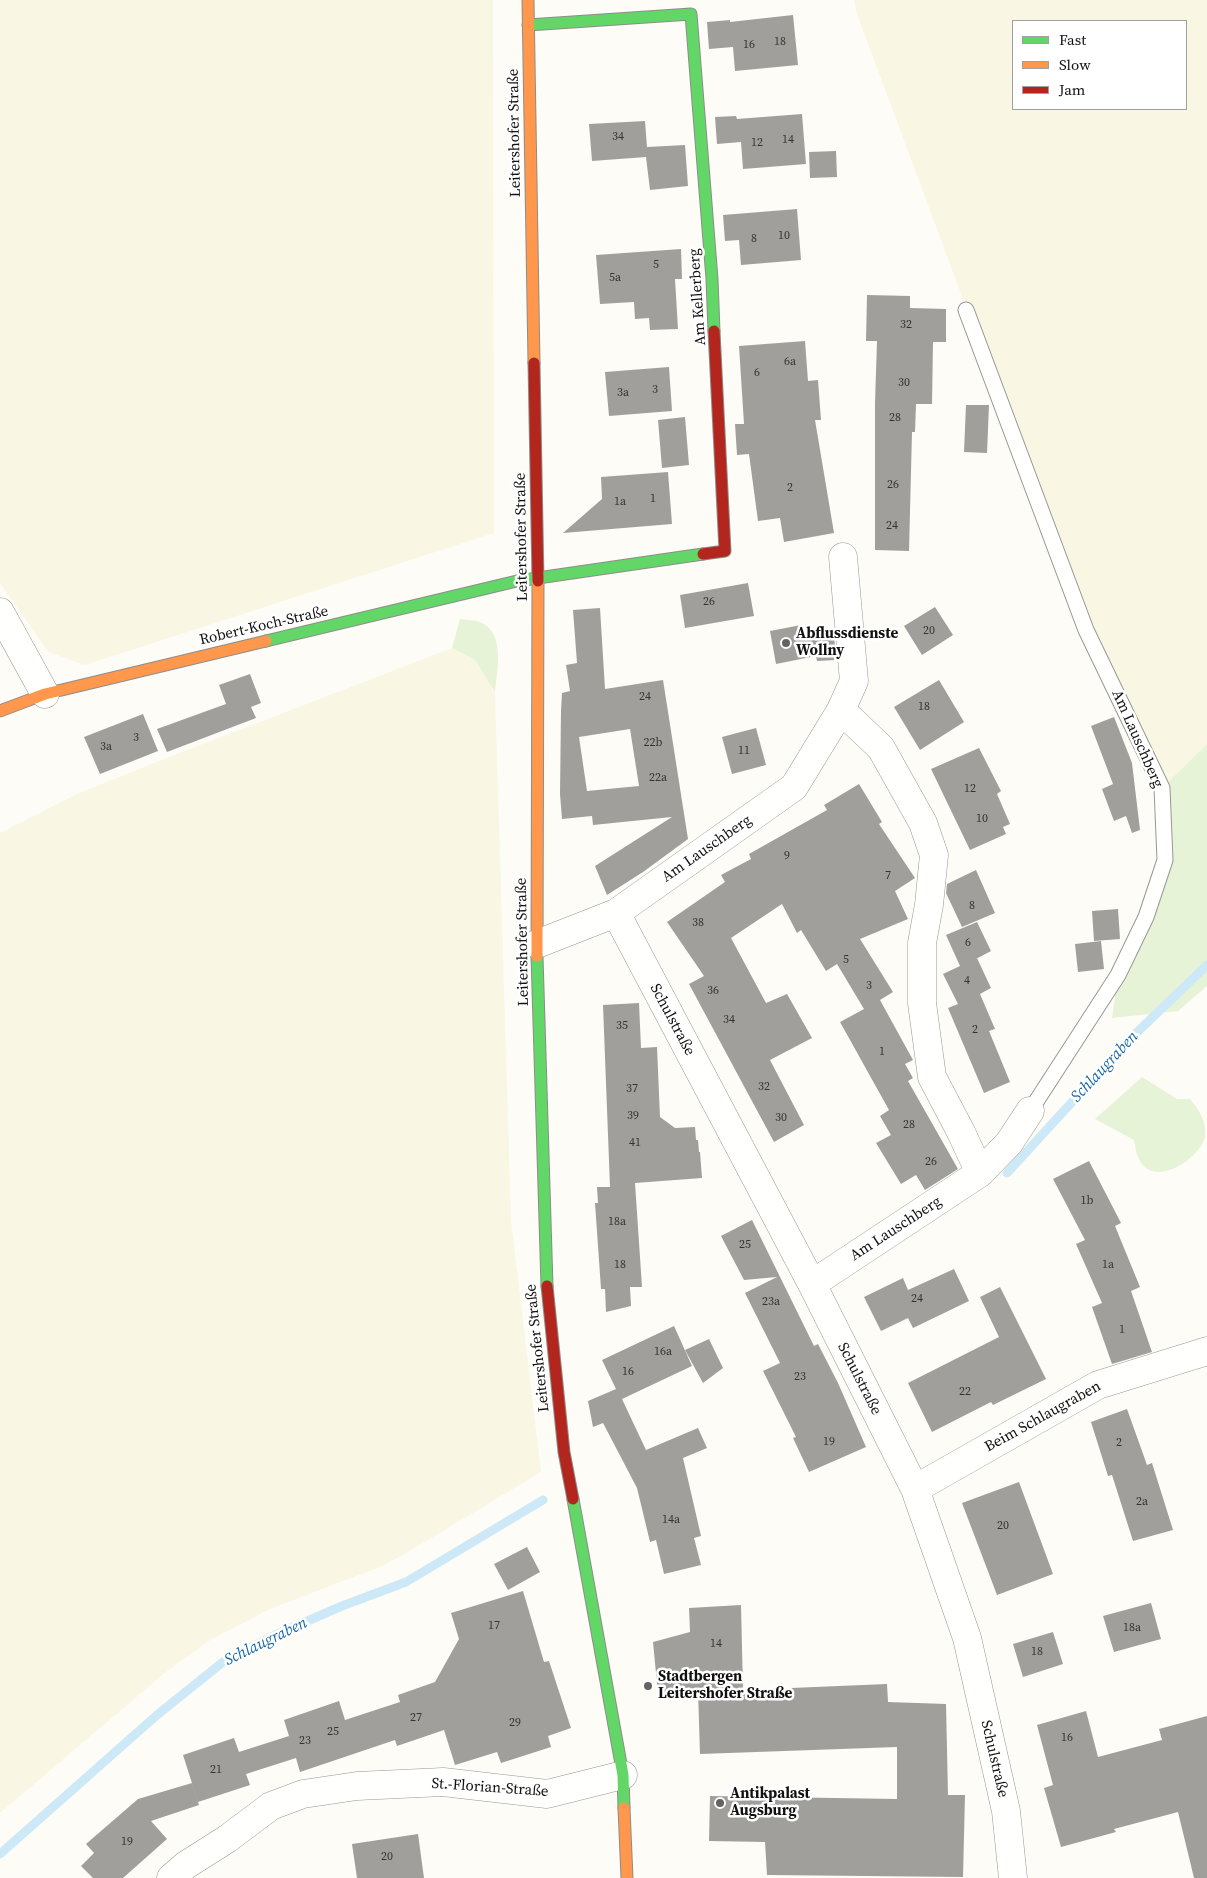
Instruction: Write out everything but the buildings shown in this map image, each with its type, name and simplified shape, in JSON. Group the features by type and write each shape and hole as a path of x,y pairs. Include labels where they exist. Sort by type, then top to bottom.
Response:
{"street":[{"name":"Leitershofer Straße","path":"528,0 538,577 536,944 547,1302 567,1471 608,1688 622,1775 627,1878"},
{"name":"Am Kellerberg","path":"528,24 690,14 712,279 725,551 538,577"},
{"name":"Am Lauschberg","path":"536,944 616,913 794,787 840,710 854,681 844,557"},
{"name":"Robert-Koch-Straße","path":"0,711 45,694 538,577"},
{"path":"0,612 45,694"},
{"path":"840,710 881,748 923,823 934,855 929,905 922,943 922,1003 932,1077 980,1173"},
{"name":"Schulstraße","path":"616,913 812,1284 915,1489 966,1638 1006,1811 1013,1878"},
{"name":"Am Lauschberg","path":"812,1284 980,1173 1009,1143 1030,1110"},
{"name":"Beim Schlaugraben","path":"915,1489 1098,1385 1207,1351"},
{"name":"St.-Florian-Straße","path":"171,1878 186,1864 233,1834 271,1806 303,1794 357,1786 443,1782 547,1794 622,1775"}],"lane":[{"name":"Am Lauschberg","path":"966,310 1086,630 1162,788 1165,860 1146,917 1118,975 1030,1110"}],"shaded area":[{"path":"0,0 493,0 494,533 85,665 48,652 0,583"},
{"path":"854,0 1207,0 1207,744 1162,788 1086,630 857,14"},
{"path":"452,648 475,660 495,692 511,1220 541,1472 380,1567 270,1609 210,1640 166,1672 0,1813 0,833 77,794"}],"green space":[{"path":"460,619 480,622 494,634 498,653 495,692 475,660 452,648"},
{"path":"1207,744 1207,986 1178,1011 1112,1018 1118,975 1165,860 1162,788"},
{"path":"1142,1077 1177,1099 1190,1099 1204,1121 1205,1137 1197,1152 1181,1165 1162,1172 1154,1171 1143,1165 1136,1152 1134,1140 1095,1119"}],"waterway":[{"name":"Schlaugraben","path":"1007,1173 1127,1042 1207,965"},
{"name":"Schlaugraben","path":"0,1854 157,1715 223,1662 275,1635 342,1606 406,1582 543,1500"}],"traffic: fast":[{"path":"528,25 691,14 712,279 714,331"},
{"path":"266,641 517,581 703,554"},
{"path":"537,956 547,1286"},
{"path":"573,1499 623,1775 624,1808"}],"traffic: slow":[{"path":"528,0 534,363"},
{"path":"537,956 538,581"},
{"path":"0,711 45,694 266,641"},
{"path":"624,1808 627,1878"}],"traffic: jam":[{"path":"703,554 725,551 714,331"},
{"path":"534,363 538,581"},
{"path":"547,1286 564,1452 573,1499"}],"place":[{"name":"Abflussdienste Wollny","path":"786,643"},
{"name":"Stadtbergen Leitershofer Straße","path":"648,1686"},
{"name":"Antikpalast Augsburg","path":"720,1803"}]}
